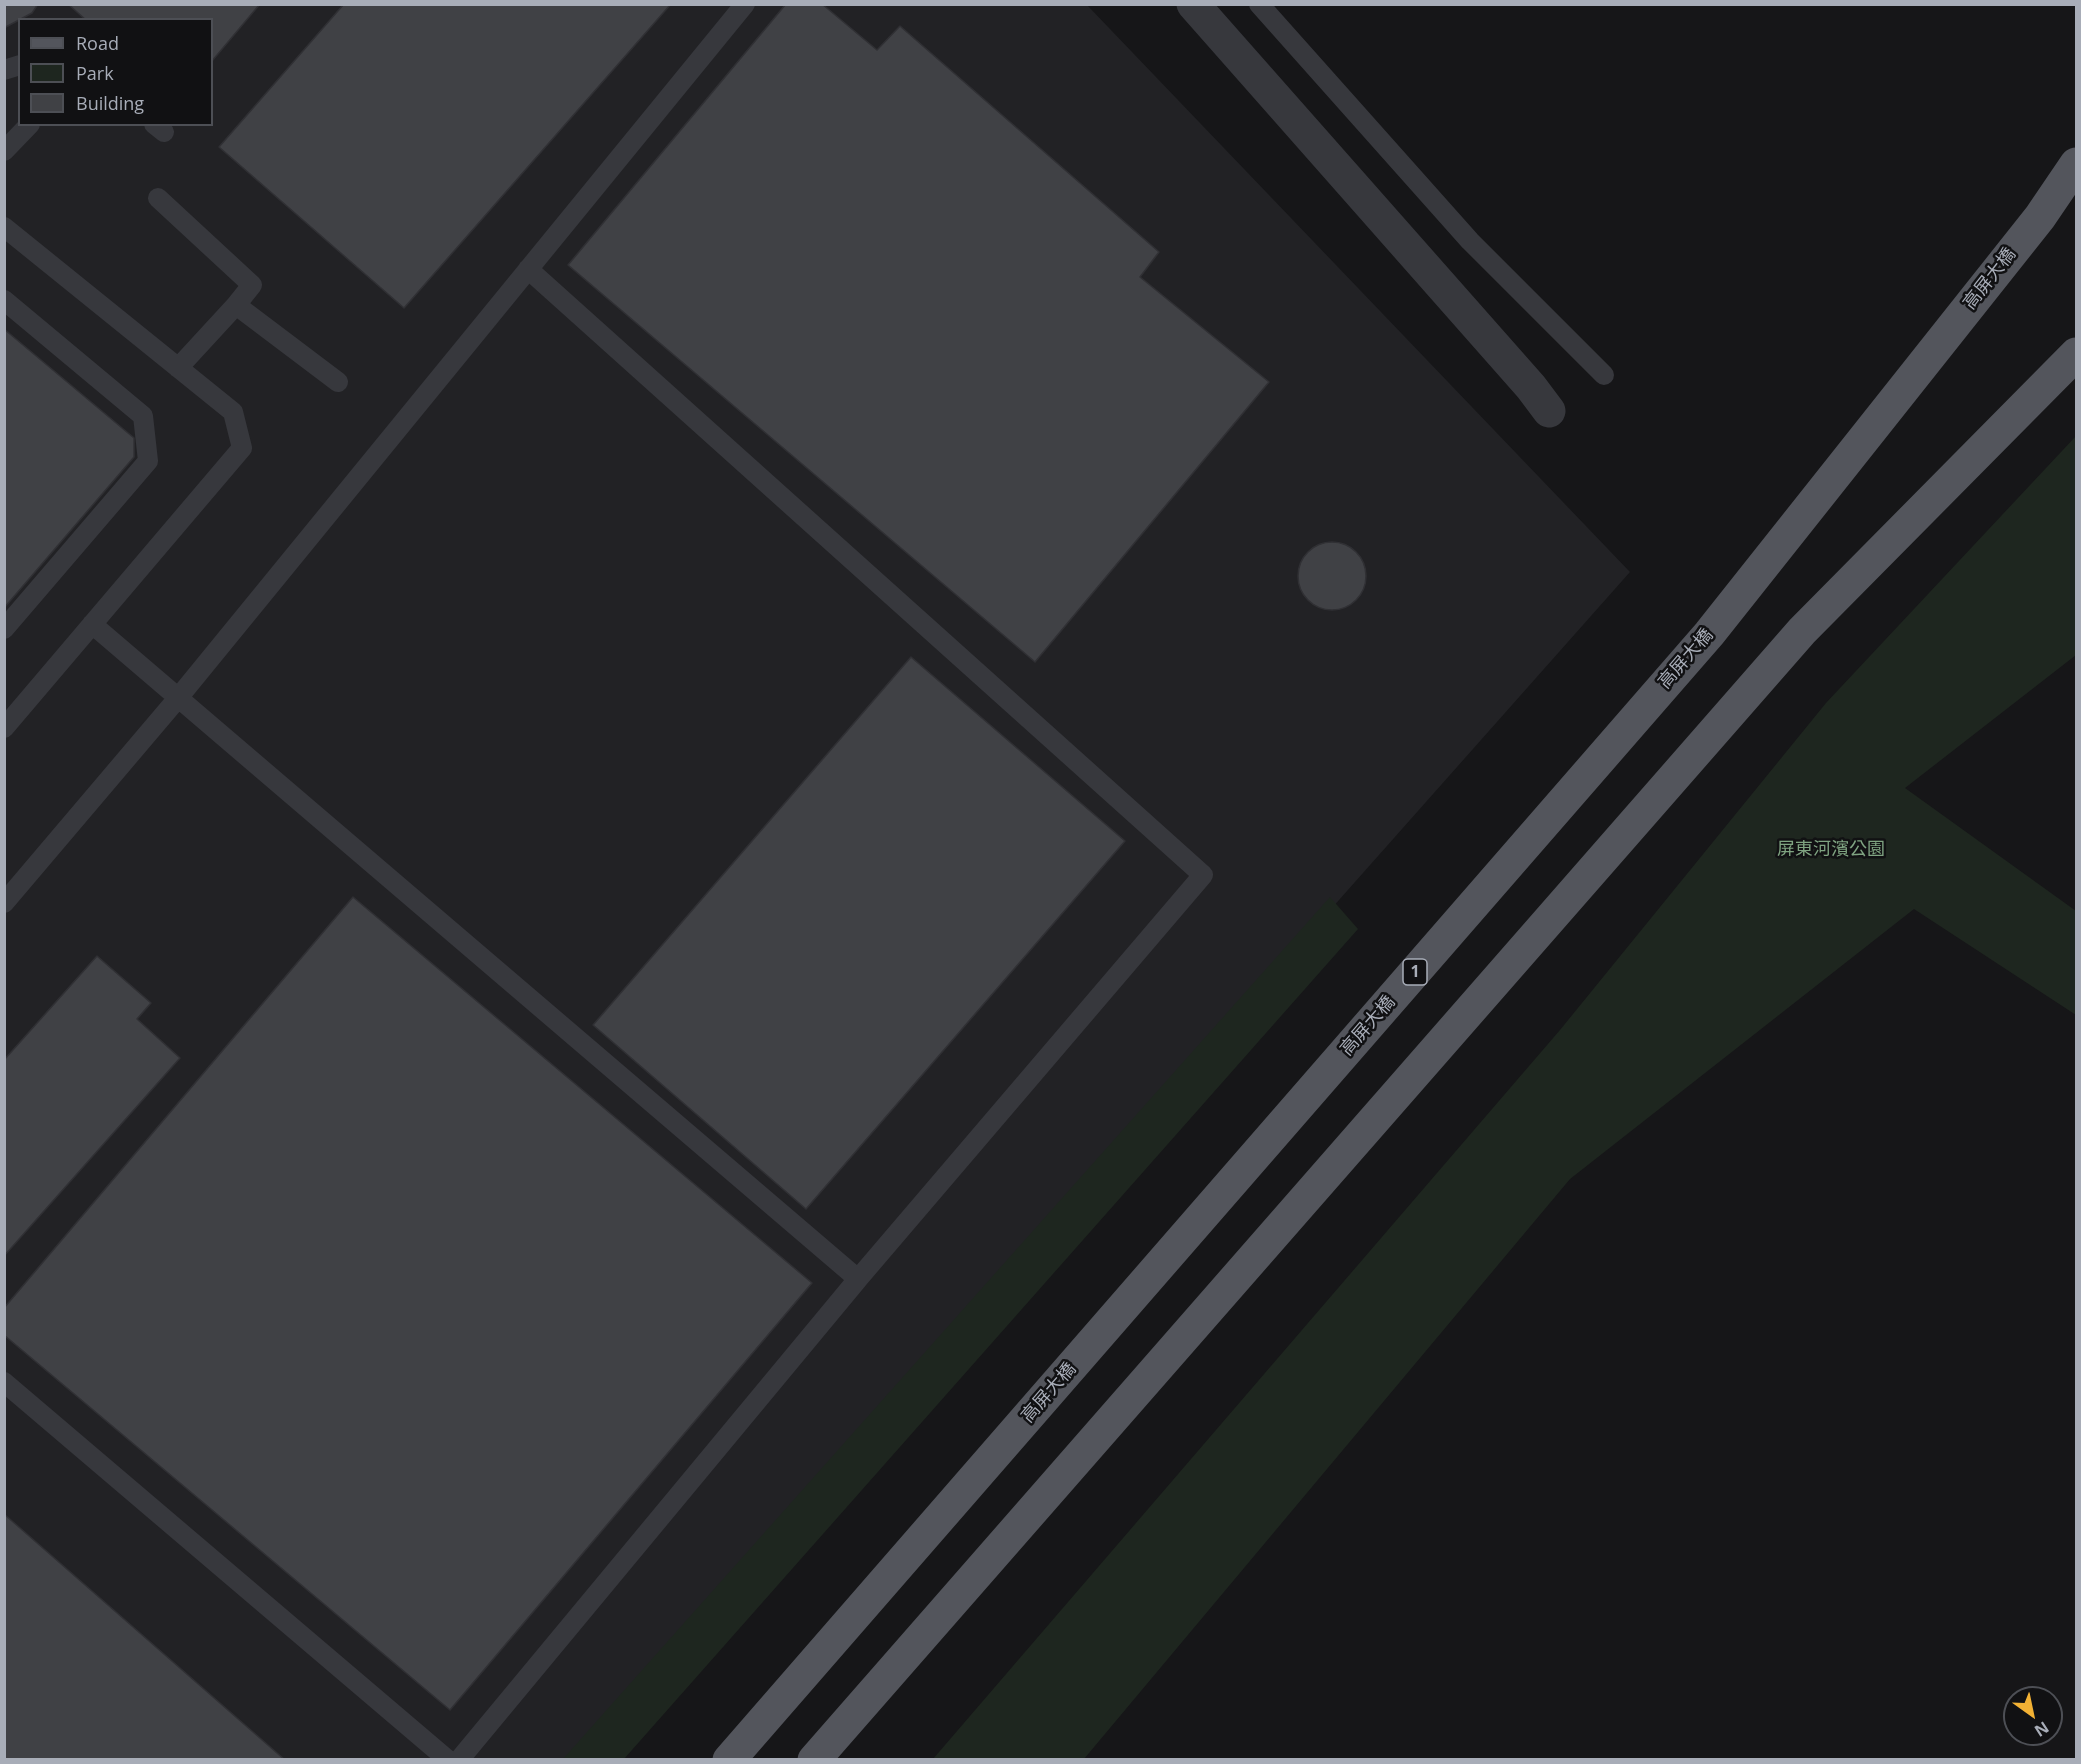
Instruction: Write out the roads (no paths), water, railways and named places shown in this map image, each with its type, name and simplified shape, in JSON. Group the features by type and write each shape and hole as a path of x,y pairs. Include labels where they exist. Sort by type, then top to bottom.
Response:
{"main road":[{"name":"高屏大橋","path":"729,1760 1709,634 2040,217 2076,164"},
{"path":"814,1760 1802,631 2076,354"}],"street":[{"path":"1193,4 1531,387 1549,411"}],"lane":[{"path":"4,903 178,698 745,4"},
{"path":"1259,4 1470,241 1604,375"},
{"path":"4,151 28,126"},
{"path":"158,198 252,285 178,368"},
{"path":"4,227 233,412 242,448 4,728"},
{"path":"459,1760 858,1279 1203,875 528,269"},
{"path":"4,300 142,416 148,461 4,629"},
{"path":"236,305 338,382"},
{"path":"92,624 858,1279"},
{"path":"4,1382 448,1760"}],"park label":[{"name":"屏東河濱公園","path":"1831,850"}]}
